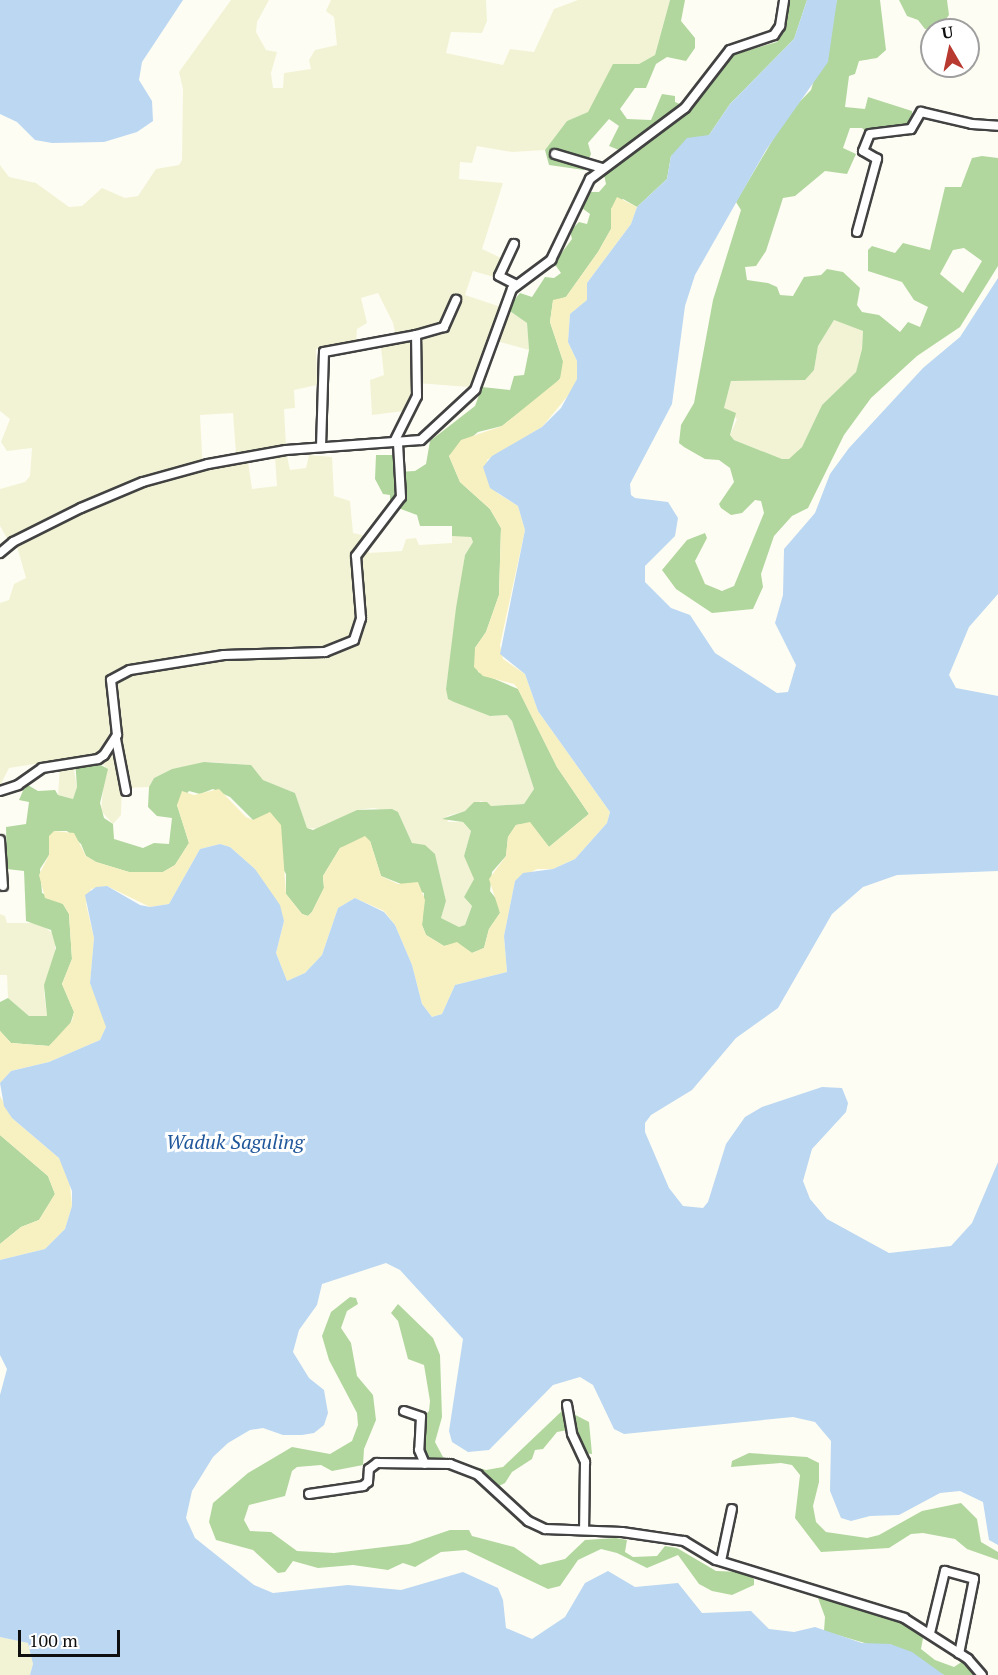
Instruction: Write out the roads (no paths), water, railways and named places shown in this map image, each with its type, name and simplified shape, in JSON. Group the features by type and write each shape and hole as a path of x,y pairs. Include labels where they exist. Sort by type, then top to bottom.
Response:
{"street":[{"path":"0,553 29,533 143,482 208,464 321,447 421,440 475,390 515,284 551,260 584,190 602,168 685,108 730,50 774,35 780,26 784,0"},
{"path":"857,232 877,159 863,151 870,134 911,129 921,111 972,124 998,126"},
{"path":"555,154 602,168"},
{"path":"514,244 499,276 515,284"},
{"path":"321,447 324,352 416,335 444,327 456,300"},
{"path":"126,790 116,739 111,680 130,670 224,655 325,652 354,640 361,618 356,556 400,497 396,443 417,396 416,335"},
{"path":"0,791 18,785 42,768 98,759 116,739"},
{"path":"0,840 3,886"},
{"path":"567,1405 572,1434 585,1462 584,1530"},
{"path":"404,1411 421,1417 419,1450 425,1464"},
{"path":"309,1494 363,1486 368,1482 369,1469 376,1463 450,1464 478,1475 528,1521 545,1529 584,1530 684,1541 721,1561 904,1618 930,1632 974,1663 982,1675"},
{"path":"721,1561 732,1509"},
{"path":"930,1632 945,1571 974,1579 959,1654"}],"water":[{"path":"0,0 183,0 142,62 139,80 152,101 153,121 137,132 104,142 52,143 35,140 17,122 0,114"},
{"name":"Waduk Saguling","path":"807,0 837,0 828,62 766,150 695,275 685,306 672,404 630,484 631,495 635,498 668,502 678,518 675,536 645,566 645,582 671,608 690,615 715,653 777,693 788,692 796,665 775,623 783,595 784,549 815,513 830,474 849,448 923,368 960,337 998,278 998,594 969,627 949,675 956,688 998,696 998,871 897,875 863,887 832,914 778,1008 736,1038 692,1090 651,1115 645,1123 645,1132 669,1188 683,1206 703,1208 708,1202 726,1144 745,1117 762,1107 822,1087 842,1088 848,1103 846,1112 812,1149 803,1181 810,1199 827,1219 889,1253 951,1246 972,1223 998,1162 998,1545 989,1540 983,1502 960,1491 940,1493 899,1515 870,1516 851,1521 841,1518 830,1491 831,1441 815,1422 793,1417 624,1434 614,1429 593,1385 580,1377 553,1385 489,1450 468,1452 452,1442 449,1431 463,1339 400,1270 386,1263 322,1284 317,1305 299,1330 293,1352 309,1378 324,1390 328,1413 324,1425 314,1433 302,1435 283,1435 263,1428 250,1430 228,1443 213,1457 192,1491 186,1518 195,1538 254,1585 273,1593 348,1585 401,1590 463,1572 498,1588 503,1600 506,1628 532,1639 565,1617 585,1583 608,1571 635,1587 678,1583 702,1613 751,1611 769,1629 794,1632 815,1627 862,1643 890,1644 912,1652 944,1675 30,1675 33,1664 28,1643 0,1637 0,1395 7,1369 0,1355 0,1260 45,1249 65,1229 72,1206 72,1191 59,1158 12,1118 4,1106 0,1083 11,1071 49,1062 100,1040 106,1027 90,983 94,938 85,895 96,887 107,886 140,905 150,907 169,904 200,849 220,844 230,847 255,869 280,905 284,921 276,953 287,981 305,973 322,955 338,908 355,898 384,912 395,925 412,965 422,1004 432,1017 442,1014 455,985 507,972 504,936 515,881 523,873 553,869 575,859 607,823 610,812 538,711 525,674 500,654 525,530 518,506 490,488 483,467 492,456 542,427 561,408 577,379 577,361 568,342 570,314 587,300 587,283 631,224 637,207 667,179 671,156 687,138 709,135 730,104 794,39"}]}
